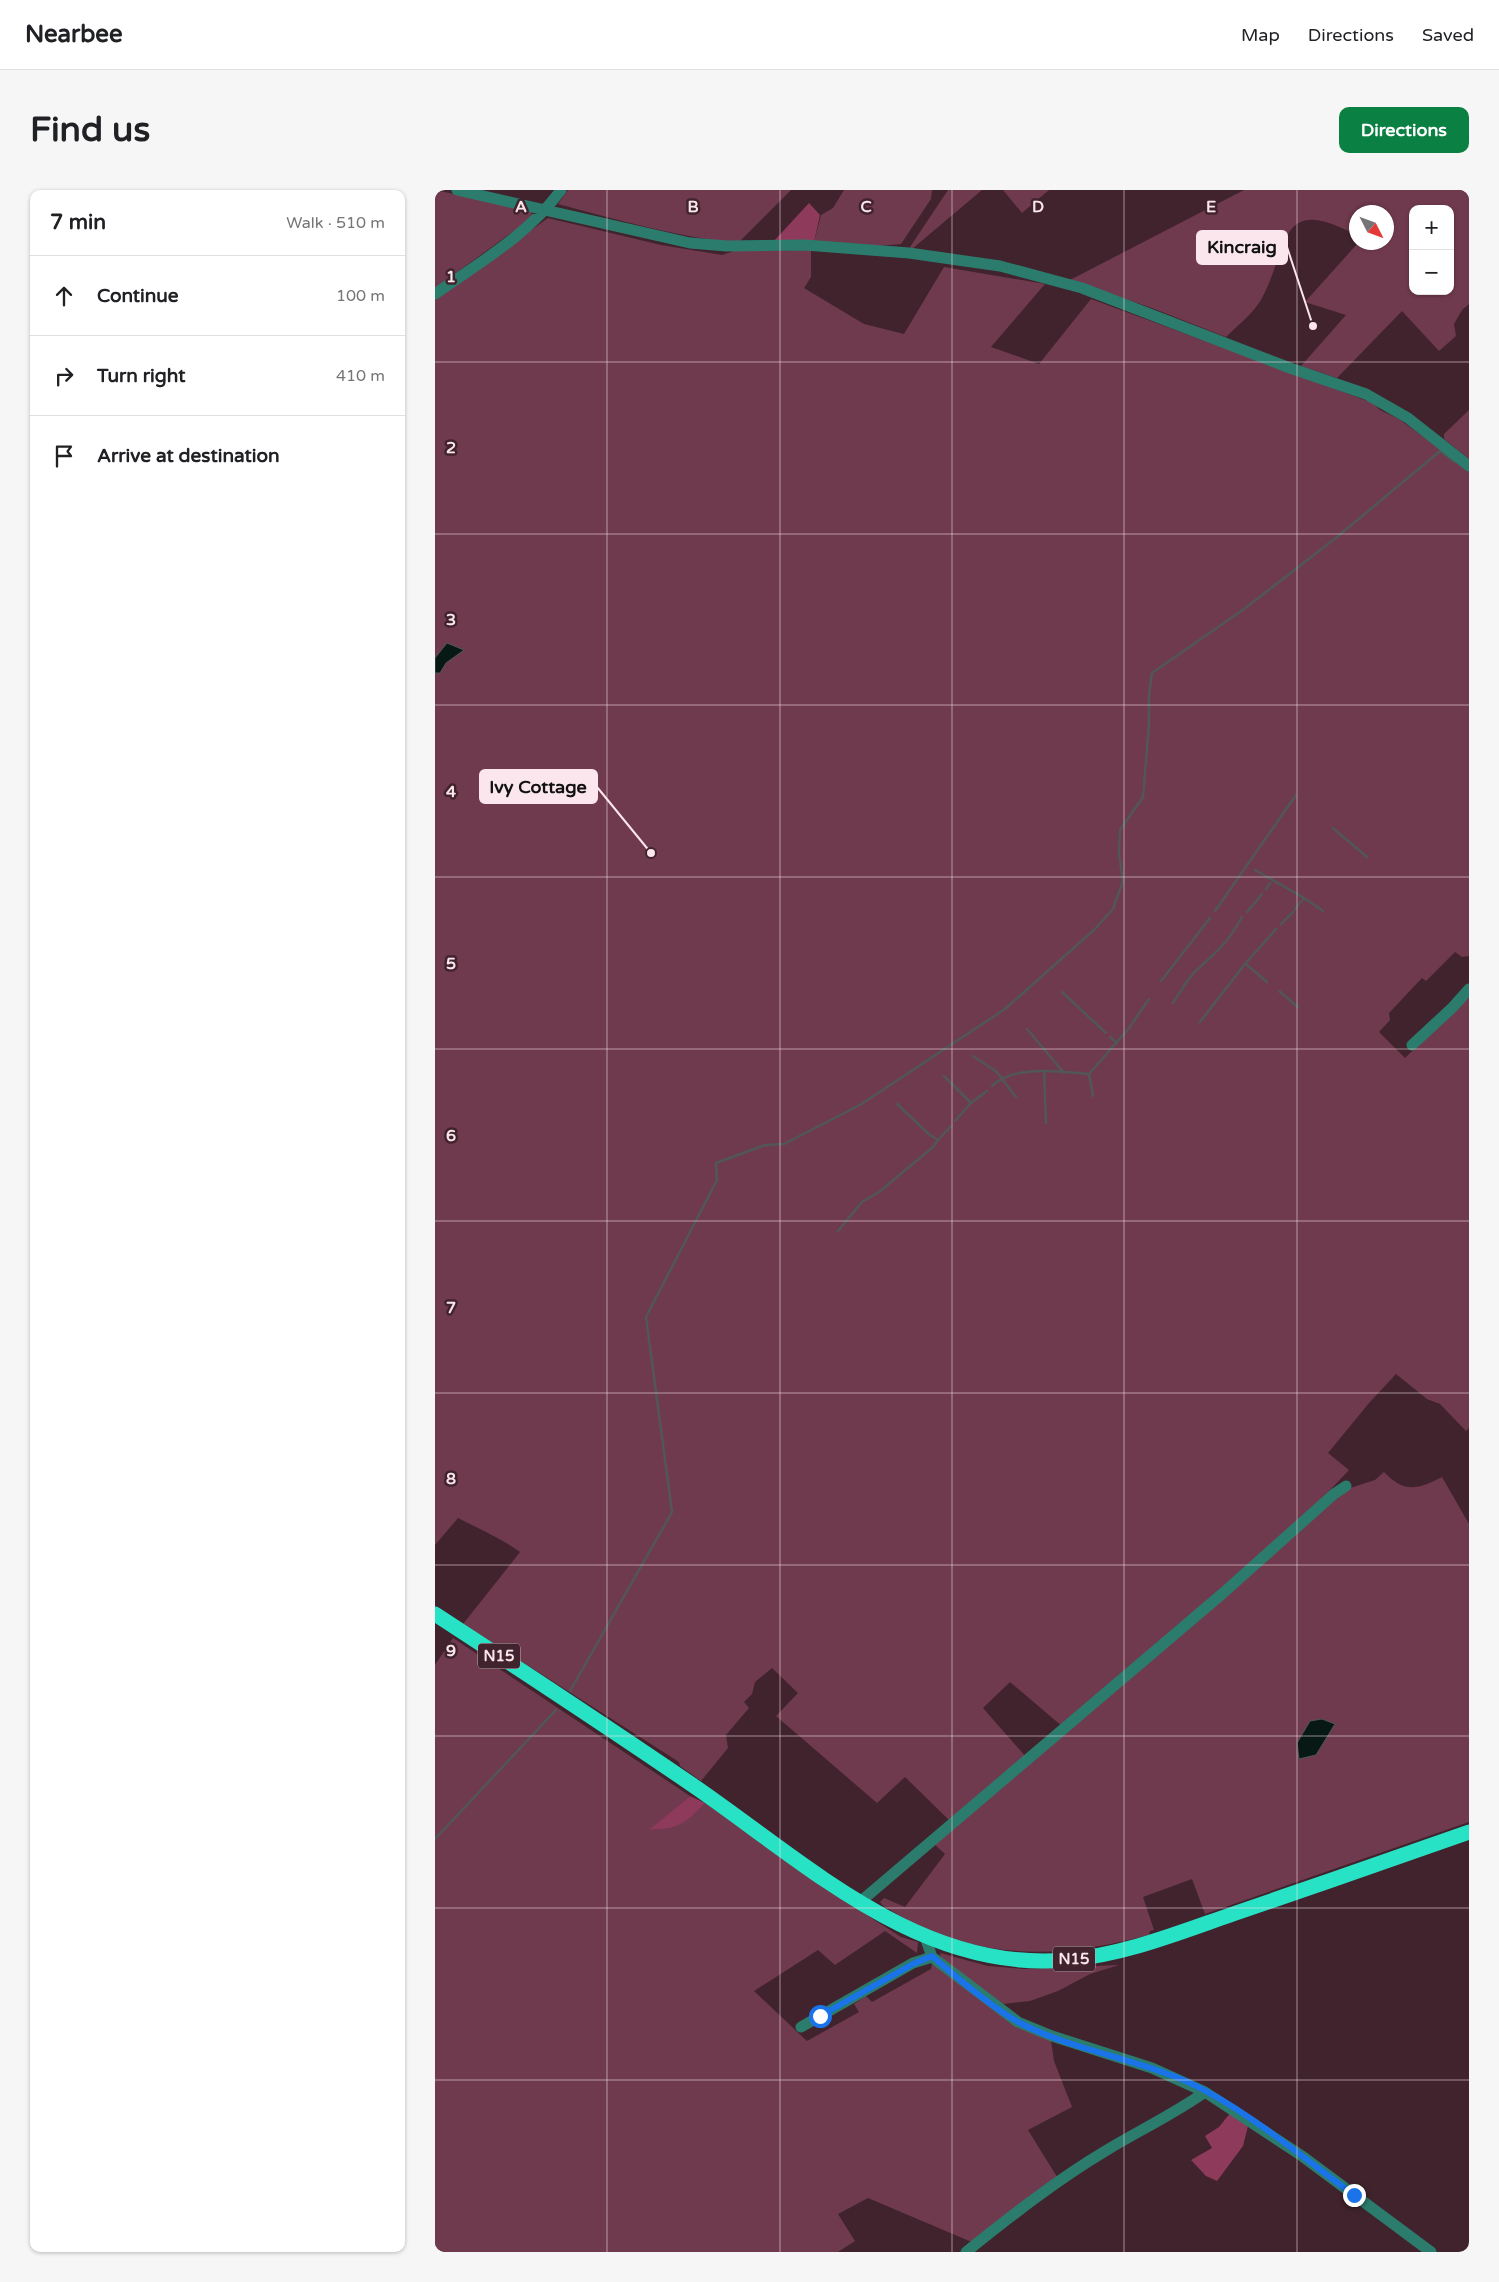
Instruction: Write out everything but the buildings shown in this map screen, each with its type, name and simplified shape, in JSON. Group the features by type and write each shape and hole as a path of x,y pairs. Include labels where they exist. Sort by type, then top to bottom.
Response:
{"highway":[{"name":"N15","path":"435,1614 737,1815 860,1902 925,1937 957,1949 990,1956 1027,1960 1064,1960 1111,1953 1179,1933 1469,1832"}],"street":[{"path":"457,190 690,244 805,246 909,253 1000,266 1081,288 1291,368 1365,394 1408,418 1469,466"},
{"path":"435,294 521,233 547,210 561,190"},
{"path":"1412,1045 1453,1008 1469,989"},
{"path":"860,1902 992,1792 1222,1594 1333,1494 1346,1486"},
{"path":"925,1937 932,1956 1018,2022 1060,2038 1153,2068 1205,2092 1302,2156 1431,2252"},
{"path":"801,2027 913,1964 932,1956"},
{"path":"965,2252 1070,2173 1108,2149 1180,2110 1205,2092"}],"shaded area":[{"path":"435,190 519,208 531,212 532,215 525,223 435,288"},
{"path":"568,190 791,190 738,243 693,237 625,222 558,204"},
{"path":"844,190 932,190 931,199 901,244 878,246 814,242 821,215 833,208"},
{"path":"948,190 982,190 912,249 910,247"},
{"path":"1003,190 1049,190 1022,213"},
{"path":"1244,190 1469,190 1469,304 1462,310 1454,324 1456,336 1439,351 1402,311 1337,378 1301,366 1346,315 1305,302 1352,250 1394,250 1394,205 1349,205 1349,232 1330,223 1312,220 1299,223 1290,232 1283,245 1271,279 1259,303 1226,337 1152,308 1070,280"},
{"path":"809,203 820,215 814,242 773,242"},
{"path":"548,218 661,245 722,255 734,251 811,250 811,277 804,288 864,324 904,334 944,267 1045,284 991,347 1039,364 1091,299 1373,403 1380,410 1399,419 1469,470 1469,956 1462,957 1455,952 1426,981 1422,978 1389,1013 1390,1020 1379,1032 1405,1058 1469,995 1469,1428 1466,1431 1440,1404 1427,1399 1396,1374 1369,1403 1328,1453 1349,1470 1315,1506 1063,1727 1010,1682 983,1708 1026,1757 950,1821 905,1777 877,1803 776,1716 798,1693 772,1668 755,1682 752,1694 744,1702 749,1708 726,1735 728,1748 701,1781 680,1766 679,1762 463,1624 520,1552 498,1538 458,1518 435,1545 435,300"},
{"path":"1469,410 1469,459 1444,439 1444,434"},
{"path":"447,643 464,650 446,663 440,673 435,673 435,658"},
{"path":"1384,1472 1398,1483 1411,1487 1425,1485 1442,1477 1469,1524 1469,1822 1205,1914 1192,1879 1143,1897 1154,1930 1150,1931 1149,1935 1081,1949 1036,1952 990,1948 945,1938 930,1932 883,1906 880,1902 884,1898 905,1907 945,1854 934,1844 1347,1489 1375,1480"},
{"path":"453,1638 690,1796 650,1830 667,1828 681,1823 705,1803 876,1921 901,1937 918,1942 917,1953 885,1931 835,1965 818,1950 754,1991 807,2041 859,2012 854,2004 866,1996 872,2002 931,1969 932,1964 1051,2041 1054,2061 1072,2107 1028,2130 1059,2180 974,2243 868,2198 838,2214 855,2241 838,2252 435,2252 435,1665"},
{"path":"1322,1719 1335,1724 1316,1755 1299,1759 1297,1743 1310,1721"},
{"path":"690,1796 705,1803 686,1821 674,1827 649,1830"},
{"path":"940,1953 988,1966 1024,1969 1119,1965 1090,1974 1058,1991 1030,2001 1003,2004 941,1959"},
{"path":"1231,2112 1248,2126 1243,2146 1217,2181 1206,2176 1191,2160 1212,2148 1205,2136 1219,2127"}],"waterway":[{"path":"570,1691 672,1512 646,1317 717,1180 716,1163 765,1145 784,1144 860,1105 1005,1009 1095,929 1113,909 1123,881 1119,854 1120,830 1143,797 1152,673 1244,609 1337,537 1440,451 1455,462"},
{"path":"1215,911 1296,795"},
{"path":"1333,828 1367,857"},
{"path":"1255,870 1316,905 1323,911"},
{"path":"1266,889 1270,883"},
{"path":"1247,912 1262,894"},
{"path":"1295,909 1304,898"},
{"path":"1281,924 1293,912"},
{"path":"1173,1003 1191,976 1228,940 1242,917"},
{"path":"1161,981 1210,918"},
{"path":"1200,1022 1245,964 1276,929"},
{"path":"1247,965 1267,982"},
{"path":"1279,991 1298,1007"},
{"path":"1062,992 1106,1033"},
{"path":"1093,1096 1089,1074 1129,1028 1149,999"},
{"path":"1027,1029 1064,1073"},
{"path":"1110,1037 1117,1043"},
{"path":"973,1056 997,1072 1016,1097"},
{"path":"1044,1071 1046,1123"},
{"path":"992,1086 1002,1079 1025,1072 1051,1071 1089,1074"},
{"path":"944,1076 971,1103"},
{"path":"955,1121 971,1103 987,1091"},
{"path":"897,1104 930,1135 938,1140 951,1126"},
{"path":"838,1231 862,1202 879,1192 933,1147 938,1140"},
{"path":"435,1839 556,1710"}],"place":[{"name":"Kincraig","path":"1313,326"},
{"name":"Ivy Cottage","path":"651,853"}],"route":[{"path":"820,2016 913,1964 932,1956 958,1978 1018,2022 1051,2036 1153,2068 1205,2092 1240,2113 1354,2195"}]}
